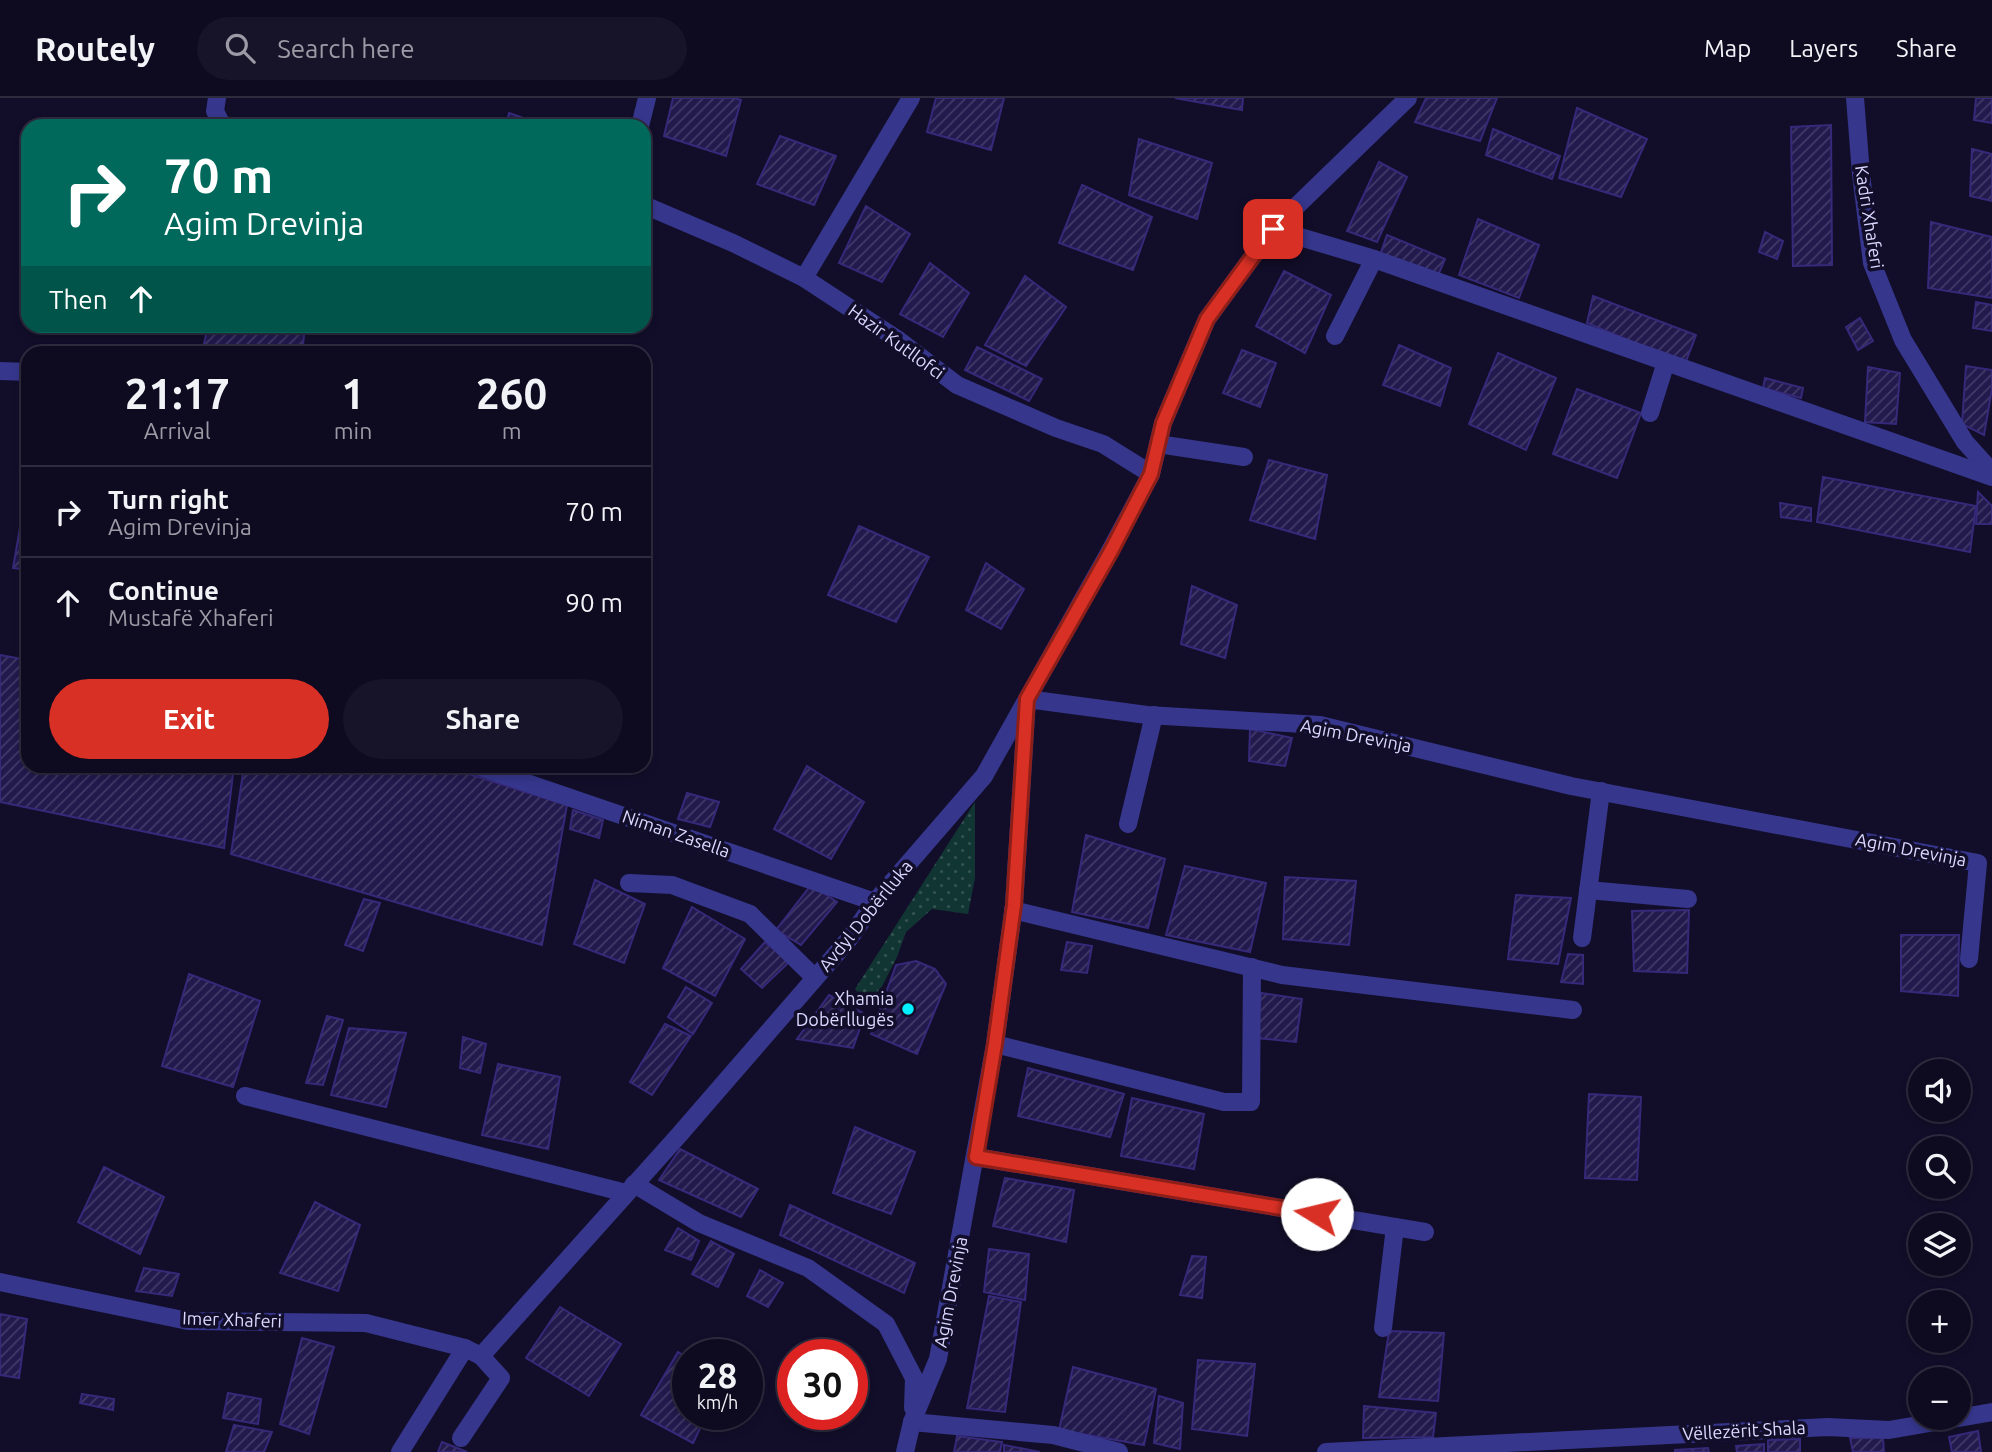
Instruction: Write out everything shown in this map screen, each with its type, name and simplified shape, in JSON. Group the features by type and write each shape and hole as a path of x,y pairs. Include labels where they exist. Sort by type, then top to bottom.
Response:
{"street":[{"path":"217,98 215,111 219,119"},
{"path":"642,119 647,98"},
{"path":"804,278 911,98"},
{"name":"Avdyl Dobërlluka","path":"400,1452 473,1352 630,1188 849,939 875,902 984,776 1111,551 1151,474 1163,423 1207,319 1273,229 1408,98"},
{"name":"Kadri Xhaferi","path":"1855,98 1872,264 1903,340 1965,442 1992,472"},
{"name":"Hazir Kutllofci","path":"651,208 733,243 804,278 897,339 957,385 1056,428 1103,444 1151,474"},
{"path":"1273,229 1374,259 1992,477"},
{"path":"1335,336 1374,259"},
{"path":"1650,413 1666,362"},
{"path":"0,371 21,372"},
{"path":"1158,444 1244,457"},
{"name":"Agim Drevinja","path":"912,1422 938,1359 995,1044 1013,910 1027,699 1154,715 1320,725 1601,791 1978,863 1969,959"},
{"path":"1128,824 1154,715"},
{"name":"Niman Zasella","path":"497,773 875,902"},
{"path":"1582,937 1601,791"},
{"path":"629,883 672,885 750,914 815,978"},
{"path":"1588,890 1688,899"},
{"path":"1013,910 1282,975 1573,1010"},
{"path":"995,1044 1224,1102 1251,1102 1252,967"},
{"path":"245,1096 630,1188 699,1223 808,1268 886,1324 914,1378 912,1422 905,1452"},
{"path":"976,1157 1425,1232"},
{"path":"1383,1328 1395,1227"},
{"name":"Imer Xhaferi","path":"0,1282 188,1321 366,1323 473,1352"},
{"path":"461,1438 501,1378 473,1352"},
{"name":"Vëllezërit Shala","path":"1326,1452 1828,1427 1889,1430 1992,1412"},
{"path":"912,1422 1053,1435 1119,1452"}],"green space":[{"path":"975,802 975,878 968,914 932,909 906,932 897,957 871,1008 855,989"}],"building":[{"path":"673,98 741,100 726,156 664,136"},
{"path":"936,98 1004,98 991,150 927,132"},
{"path":"1175,98 1243,98 1242,110"},
{"path":"1426,98 1497,98 1480,141 1415,122"},
{"path":"1976,98 1992,98 1992,123 1974,120"},
{"path":"1577,108 1647,139 1621,197 1559,178"},
{"path":"509,113 526,119 508,119"},
{"path":"1831,125 1832,265 1793,266 1791,127"},
{"path":"1493,129 1560,156 1552,179 1486,155"},
{"path":"780,136 836,156 814,205 757,184"},
{"path":"1139,139 1212,163 1197,219 1129,195"},
{"path":"1972,149 1992,154 1992,201 1970,196"},
{"path":"1379,162 1407,177 1377,242 1347,231"},
{"path":"1082,185 1152,217 1133,270 1059,243"},
{"path":"866,206 910,234 882,282 839,263"},
{"path":"1478,219 1539,245 1519,298 1459,275"},
{"path":"1931,222 1992,237 1992,298 1928,288"},
{"path":"1765,232 1783,241 1777,259 1759,252"},
{"path":"1387,235 1445,259 1437,278 1380,255"},
{"path":"930,263 969,293 943,337 900,314"},
{"path":"1284,271 1331,295 1305,353 1256,326"},
{"path":"1025,276 1066,307 1026,366 985,345"},
{"path":"1593,296 1696,335 1685,364 1587,323"},
{"path":"1976,302 1992,305 1992,331 1973,328"},
{"path":"1860,318 1873,341 1858,350 1846,327"},
{"path":"206,333 304,333 303,346 204,346"},
{"path":"1399,345 1451,368 1440,406 1383,385"},
{"path":"977,347 1042,379 1029,401 965,370"},
{"path":"1242,350 1276,363 1260,407 1223,393"},
{"path":"1498,353 1556,378 1526,450 1469,424"},
{"path":"1966,366 1992,370 1992,389 1984,435 1962,424"},
{"path":"1868,367 1900,373 1896,424 1865,422"},
{"path":"1765,378 1803,388 1801,398 1763,388"},
{"path":"1577,389 1641,413 1617,478 1553,454"},
{"path":"1269,460 1327,475 1315,539 1250,520"},
{"path":"1823,477 1976,506 1970,552 1817,522"},
{"path":"1978,492 1992,506 1992,524 1976,524"},
{"path":"1780,503 1811,508 1811,521 1781,517"},
{"path":"21,522 21,569 13,568"},
{"path":"859,526 929,557 896,622 828,595"},
{"path":"986,563 1024,589 1001,629 966,610"},
{"path":"1192,586 1237,605 1225,658 1181,644"},
{"path":"0,655 21,659 21,773 233,773 224,848 0,802"},
{"path":"1250,729 1292,738 1285,766 1249,761"},
{"path":"807,766 864,802 831,859 774,829"},
{"path":"243,773 465,773 567,805 542,945 231,854"},
{"path":"687,793 719,802 710,827 678,819"},
{"path":"573,810 603,820 599,838 570,829"},
{"path":"1086,835 1165,859 1148,928 1072,912"},
{"path":"1185,866 1266,883 1250,952 1166,935"},
{"path":"1285,877 1356,881 1349,945 1283,939"},
{"path":"595,880 645,904 624,963 574,944"},
{"path":"811,885 837,902 801,945 776,930"},
{"path":"1516,895 1571,898 1558,964 1508,959"},
{"path":"364,899 380,903 363,951 345,945"},
{"path":"692,907 745,939 715,996 663,968"},
{"path":"1689,910 1687,973 1634,971 1632,911"},
{"path":"1901,935 1959,935 1958,996 1901,991"},
{"path":"765,942 789,962 762,988 741,969"},
{"path":"1067,942 1092,946 1087,973 1061,970"},
{"path":"1568,954 1583,955 1583,984 1561,982"},
{"name":"Xhamia Dobërllugës","path":"916,961 935,969 946,984 917,1054 871,1034 896,965"},
{"path":"189,974 260,1001 233,1087 162,1066"},
{"path":"686,987 712,1003 693,1034 668,1017"},
{"path":"1261,993 1302,999 1296,1042 1257,1038"},
{"path":"829,995 865,1014 853,1048 797,1039"},
{"path":"327,1016 343,1020 323,1085 306,1083"},
{"path":"665,1024 691,1036 652,1095 630,1082"},
{"path":"349,1028 406,1033 386,1107 331,1095"},
{"path":"463,1037 486,1044 480,1073 460,1068"},
{"path":"498,1064 560,1077 548,1149 482,1135"},
{"path":"1028,1068 1124,1094 1110,1137 1018,1116"},
{"path":"1589,1094 1641,1097 1637,1180 1585,1178"},
{"path":"1132,1098 1204,1114 1194,1169 1121,1156"},
{"path":"855,1127 915,1152 891,1214 833,1193"},
{"path":"680,1149 758,1189 741,1217 659,1180"},
{"path":"104,1167 164,1197 140,1254 78,1222"},
{"path":"1005,1178 1074,1190 1066,1242 993,1226"},
{"path":"315,1202 360,1225 338,1291 280,1273"},
{"path":"790,1205 915,1263 904,1293 780,1235"},
{"path":"678,1228 699,1241 691,1260 665,1250"},
{"path":"711,1241 734,1254 718,1287 692,1274"},
{"path":"989,1249 1029,1254 1025,1300 984,1292"},
{"path":"1192,1256 1206,1257 1202,1298 1180,1295"},
{"path":"144,1268 179,1274 172,1296 136,1291"},
{"path":"760,1270 783,1283 768,1307 747,1296"},
{"path":"989,1296 1021,1302 1005,1412 967,1408"},
{"path":"560,1307 621,1344 589,1396 526,1358"},
{"path":"0,1314 27,1319 19,1378 0,1375"},
{"path":"1389,1331 1444,1333 1438,1401 1379,1397"},
{"path":"302,1338 334,1347 309,1434 280,1424"},
{"path":"1198,1360 1255,1364 1247,1436 1192,1429"},
{"path":"672,1362 672,1430 699,1430 693,1443 641,1415"},
{"path":"1073,1367 1156,1389 1144,1445 1059,1430"},
{"path":"228,1393 261,1399 258,1424 223,1418"},
{"path":"82,1394 114,1399 113,1410 80,1403"},
{"path":"1159,1396 1183,1403 1180,1449 1154,1443"},
{"path":"1364,1406 1436,1413 1433,1437 1363,1438"},
{"path":"234,1425 272,1432 264,1452 226,1452"},
{"path":"1978,1431 1981,1452 1952,1452 1949,1437"},
{"path":"957,1436 1002,1442 1000,1452 954,1452"},
{"path":"1850,1438 1883,1438 1884,1452 1853,1452"},
{"path":"1800,1439 1800,1452 1768,1452 1768,1440"},
{"path":"442,1442 467,1452 438,1452"},
{"path":"1764,1444 1764,1452 1737,1452 1736,1446"},
{"path":"1004,1445 1040,1452 1004,1452"},
{"path":"1708,1448 1709,1452 1675,1452 1675,1450"}],"place":[{"name":"Xhamia Dobërllugës","path":"908,1009"}],"route":[{"path":"1273,229 1207,319 1163,423 1151,474 1111,551 1027,699 1014,905 976,1157 1317,1214"}]}
